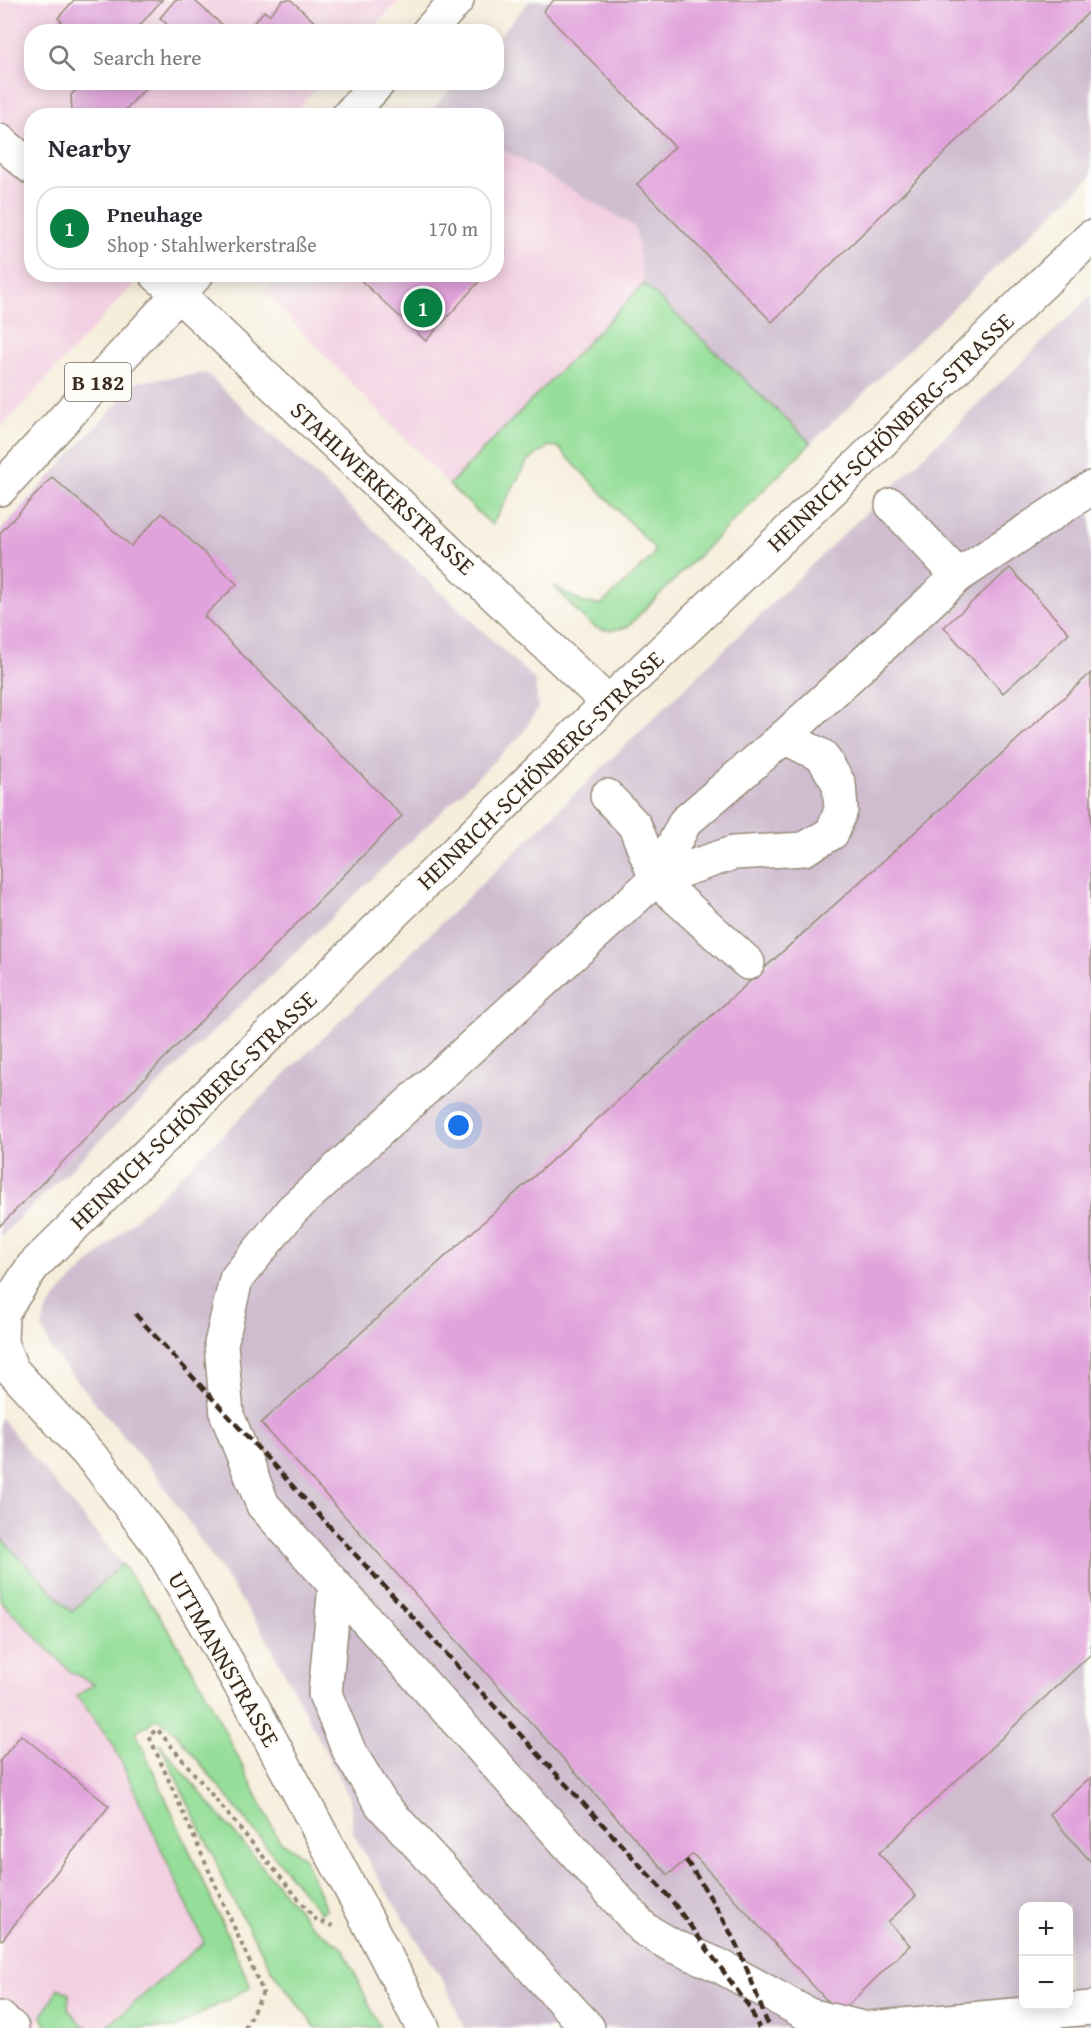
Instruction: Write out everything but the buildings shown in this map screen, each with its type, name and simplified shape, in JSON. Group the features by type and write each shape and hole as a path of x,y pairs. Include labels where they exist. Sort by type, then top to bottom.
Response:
{"street":[{"path":"435,24 457,0"},
{"path":"355,108 372,90"},
{"path":"0,141 24,161"},
{"name":"HEINRICH-SCHÖNBERG-STRASSE","path":"2,1313 33,1266 608,703 852,471 1091,237"},
{"name":"B 182","path":"0,489 176,282"},
{"name":"STAHLWERKERSTRASSE","path":"178,282 608,703"},
{"path":"863,2028 809,2015 718,1965 671,1945 644,1929 263,1505 227,1415 221,1344 236,1279 292,1210 656,879 685,822 784,737 958,576 1091,488"},
{"path":"892,506 958,576"},
{"path":"656,879 733,853 804,849 832,832 842,810 839,784 822,756 784,737"},
{"path":"607,796 635,826 656,879 748,963"},
{"name":"UTTMANNSTRASSE","path":"2,1313 1,1343 12,1370 97,1463 161,1548 252,1705 423,2028"},
{"path":"335,1585 325,1694 350,1753 382,1805 588,2028"},
{"path":"869,2028 1091,2008"},
{"path":"0,2018 12,2028"}],"path":[{"path":"245,2028 263,1992 149,1736 157,1729 317,1921 332,1927 363,1912"}],"shaded area":[{"path":"0,0 400,0 377,24 24,24 24,90 315,90 298,108 24,108 24,282 136,282 0,429"},
{"path":"531,0 1091,0 1091,177 811,443 644,284 635,227 504,150 504,108 433,108 450,90 504,90 504,30"},
{"path":"504,150 635,227 644,284 449,485 264,292 273,282 504,282"},
{"path":"1091,295 1091,2028 464,2028 447,1987 381,1883 353,1833 350,1799 265,1635 157,1476 51,1350 42,1328 46,1311 64,1288"},
{"path":"206,373 535,680 538,708 522,734 0,1237 0,531 137,382"},
{"path":"0,1417 122,1564 72,1612 0,1537"},
{"path":"0,1600 71,1672 95,1684 77,1696 113,1744 204,1942 106,2028 92,2028 81,2024 67,2008 59,1989 34,2028 0,2028"}],"green space":[{"path":"644,284 811,443 627,627 603,630 585,619 554,586 583,603 602,604 653,556 654,548 558,447 549,446 527,462 492,525 449,485"},
{"path":"0,1537 72,1612 122,1564 162,1619 203,1687 279,1840 304,1857 326,1909 320,1913 175,1732 157,1718 136,1733 251,1987 175,2028 106,2028 204,1942 113,1744 77,1696 94,1684 71,1672 0,1600"},
{"path":"159,1743 311,1925 343,1948 380,2028 316,2028 275,1975 226,1888 216,1861"},
{"path":"58,1988 69,1993 68,2008 81,2024 92,2028 47,2028 42,2016"}],"railway":[{"path":"135,1314 670,1898 750,2008 759,2028"},
{"path":"686,1860 730,1932 769,2028"}],"place":[{"name":"Pneuhage","path":"423,308"}]}
